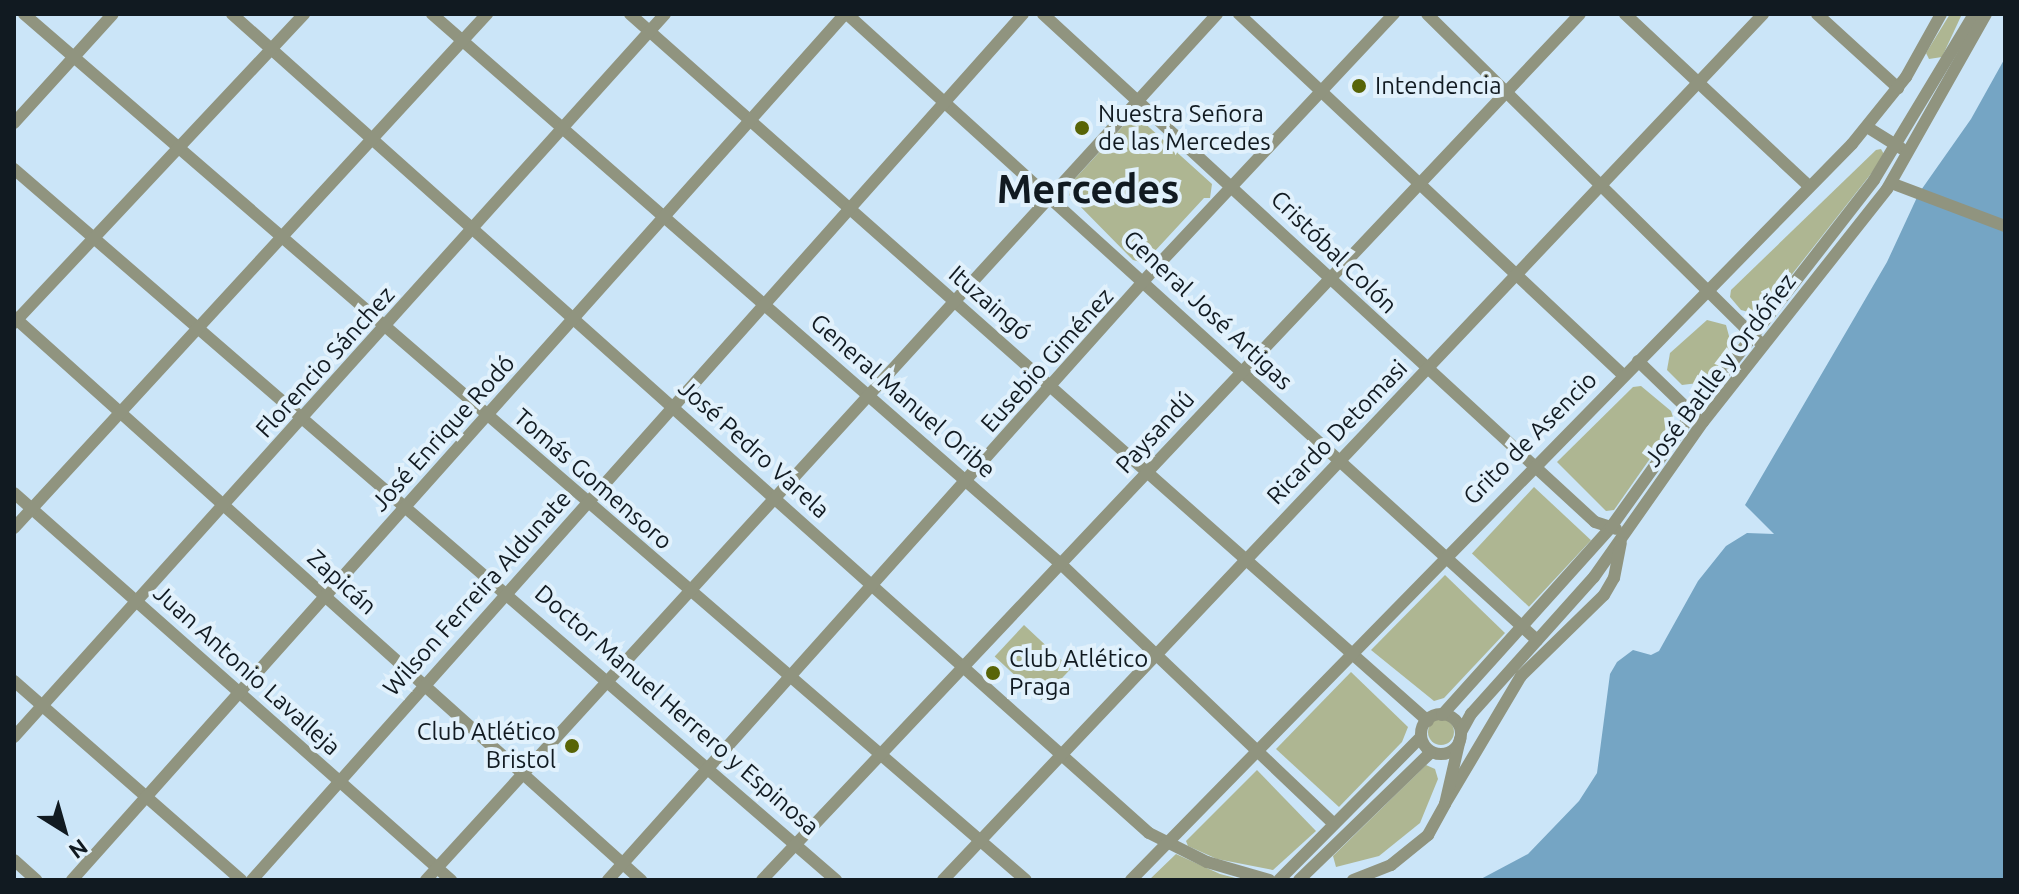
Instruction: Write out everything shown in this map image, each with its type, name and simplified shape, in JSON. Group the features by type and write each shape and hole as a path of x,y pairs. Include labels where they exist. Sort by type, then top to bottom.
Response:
{"street":[{"name":"Tomás Gomensoro","path":"24,14 384,329 1026,880"},
{"path":"14,123 113,14"},
{"name":"José Pedro Varela","path":"232,14 1062,755 1167,843 1215,865 1269,880"},
{"path":"15,320 304,14"},
{"name":"General Manuel Oribe","path":"432,14 1063,566 1334,824"},
{"path":"14,528 196,325 487,14"},
{"name":"Ituzaingó","path":"630,14 1428,721"},
{"name":"Florencio Sánchez","path":"14,737 665,14"},
{"name":"General José Artigas","path":"846,14 1069,211 1537,640"},
{"name":"José Enrique Rodó","path":"72,880 846,14"},
{"name":"Wilson Ferreira Aldunate","path":"252,880 1023,14"},
{"name":"Cristóbal Colón","path":"1043,14 1231,185 1329,281 1595,522"},
{"path":"426,880 1217,14"},
{"path":"1239,14 1623,375"},
{"name":"Eusebio Giménez","path":"608,880 1053,387 1158,265 1394,14"},
{"path":"1427,14 1602,183 1764,346"},
{"name":"Paysandú","path":"762,880 1063,566 1242,371 1580,14"},
{"path":"1625,14 1809,186"},
{"name":"Ricardo Detomasi","path":"943,880 1763,14"},
{"path":"1817,14 1902,82 1934,94"},
{"name":"Grito de Asencio","path":"1131,880 1350,652 1867,127 1902,82 1941,14"},
{"path":"1279,880 1420,738 1428,721 1442,715 1524,628 1611,527 1692,414 1896,148 1934,94 1974,14"},
{"name":"José Batlle y Ordóñez","path":"1460,736 1471,714 1619,544 1703,422 1891,183 1912,150 1934,94 1986,14"},
{"path":"1123,117 1153,115"},
{"path":"1867,127 1896,148 1912,150"},
{"path":"1211,168 1216,202"},
{"name":"Doctor Manuel Herrero y Espinosa","path":"14,169 711,766 836,880"},
{"path":"1063,181 1069,211"},
{"path":"1891,183 1907,193 2005,226"},
{"path":"1130,267 1158,265"},
{"name":"Zapicán","path":"15,320 641,880"},
{"path":"1638,361 1703,422"},
{"name":"Juan Antonio Lavalleja","path":"14,493 451,880"},
{"path":"1353,880 1369,877 1414,850 1521,676 1604,595 1617,569 1619,544 1611,527 1595,522"},
{"path":"1595,522 1601,539"},
{"path":"1601,539 1619,544"},
{"path":"14,681 241,880"},
{"path":"1442,715 1454,717 1460,736 1445,804"},
{"path":"1299,880 1430,753 1449,751 1460,736"},
{"path":"1420,738 1430,753"},
{"path":"14,860 36,880"}],"green space":[{"path":"1950,14 1962,14 1942,57 1929,59 1926,53"},
{"path":"1140,119 1212,184 1210,198 1204,198 1154,252 1155,258 1144,263 1133,260 1069,195 1072,182 1126,123"},
{"path":"1881,149 1885,156 1760,315 1741,310 1730,297 1731,290 1876,150"},
{"path":"1707,320 1726,325 1732,347 1706,382 1682,385 1667,370 1670,353"},
{"path":"1641,386 1671,411 1675,423 1614,510 1606,511 1557,462 1633,387"},
{"path":"1534,487 1591,540 1529,607 1472,554"},
{"path":"1445,575 1505,633 1444,698 1434,701 1371,650"},
{"path":"1024,625 1071,669 1041,700 995,656"},
{"path":"1351,672 1408,727 1402,742 1339,807 1276,749"},
{"path":"1441,719 1450,723 1454,732 1450,741 1441,745 1432,741 1428,732 1432,723"},
{"path":"1426,765 1435,769 1438,779 1420,823 1379,856 1336,867 1333,856"},
{"path":"1257,770 1316,831 1273,870 1217,859 1188,846 1186,841"},
{"path":"1176,854 1220,874 1243,880 1149,880"}],"water":[{"path":"2005,58 2005,880 1479,880 1528,854 1579,801 1597,773 1610,674 1617,662 1633,650 1651,655 1659,651 1698,581 1726,546 1747,533 1774,534 1745,505 1887,262 1919,193 1971,119"}],"place":[{"name":"Intendencia","path":"1359,86"},
{"name":"Nuestra Señora de las Mercedes","path":"1082,128"},
{"name":"Club Atlético Praga","path":"993,673"},
{"name":"Club Atlético Bristol","path":"572,746"}],"district":[{"name":"Mercedes","path":"1088,189"}]}
